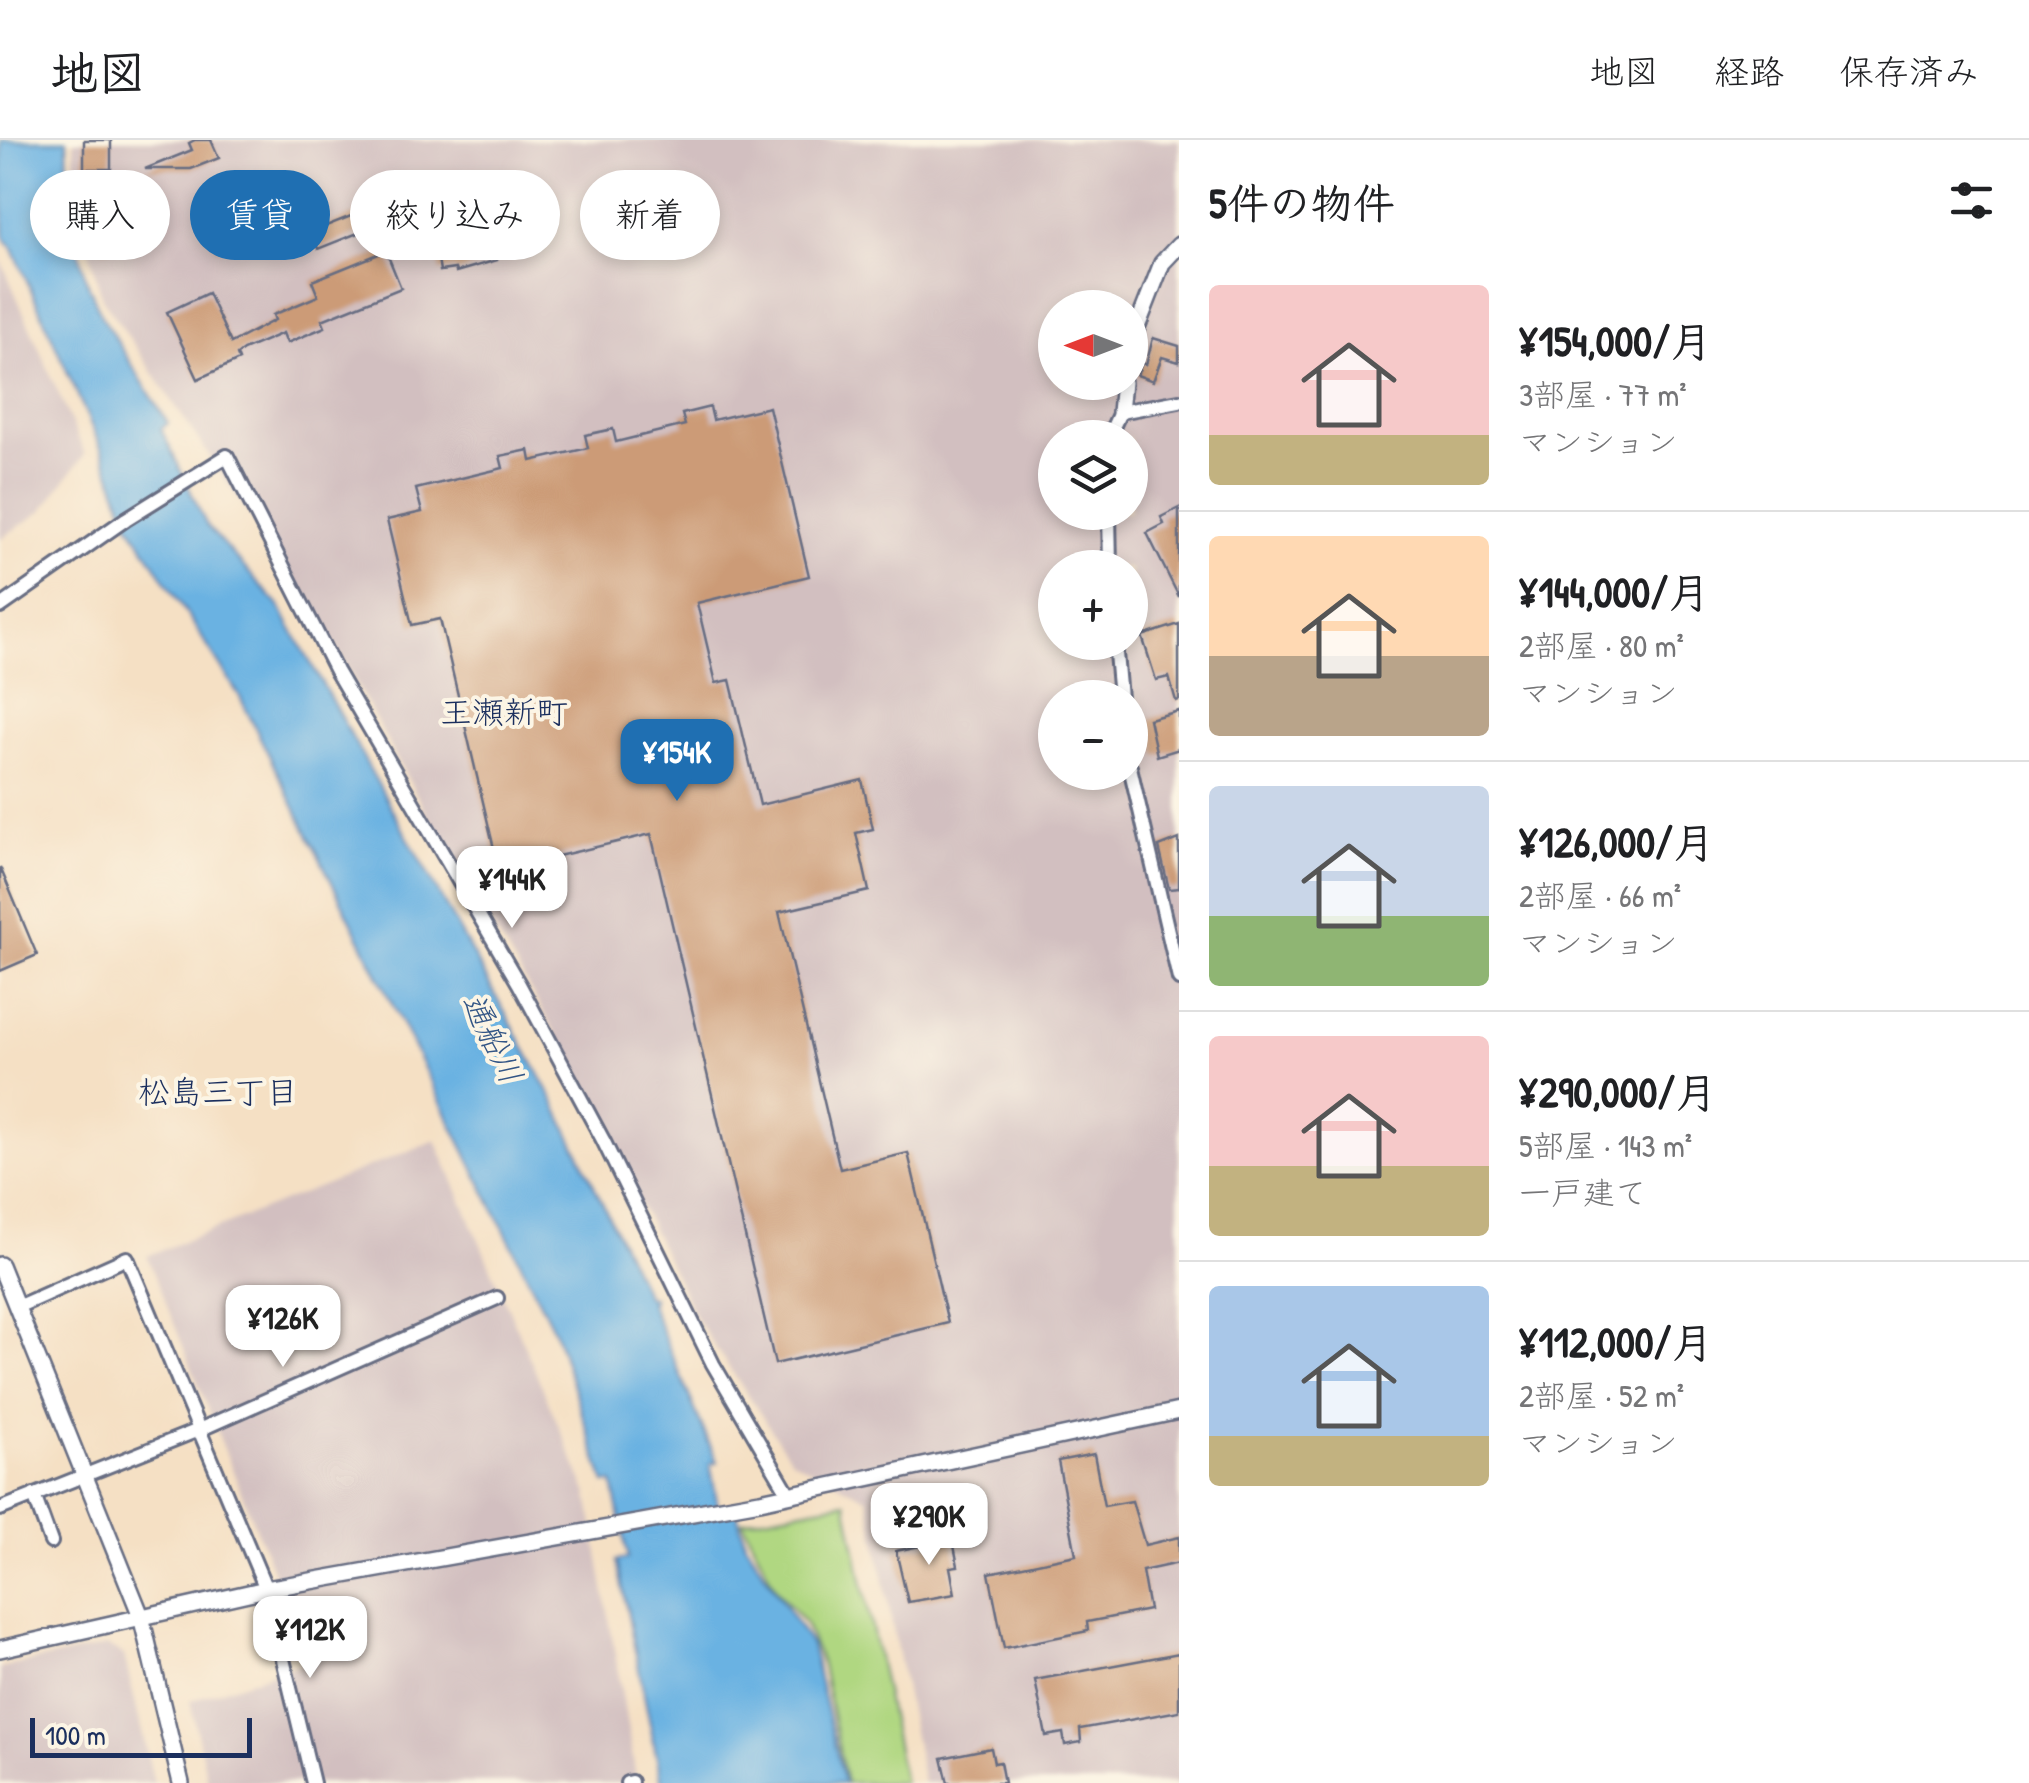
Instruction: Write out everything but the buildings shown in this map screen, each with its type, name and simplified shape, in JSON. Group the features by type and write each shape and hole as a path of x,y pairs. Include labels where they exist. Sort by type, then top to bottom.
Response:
{"street":[{"path":"1148,299 1162,263 1179,244"},
{"path":"1116,420 1121,400"},
{"path":"1120,412 1179,401"},
{"path":"0,607 126,518 227,456 336,671 554,1047 713,1364 790,1494"},
{"path":"1136,790 1179,979"},
{"path":"17,1307 127,1258 266,1589 313,1783"},
{"path":"0,1265 141,1616 181,1783"},
{"path":"0,1508 201,1429 498,1298"},
{"path":"0,1631 2,1649 266,1589 760,1501 1179,1411"},
{"path":"34,1495 51,1542"}],"shaded area":[{"path":"74,140 1179,140 1179,1783 923,1783 868,1499 791,1459 697,1320 555,1032 430,820 325,626 102,298 92,260 170,260 170,170 74,170"},
{"path":"0,258 85,454 42,511 0,539"},
{"path":"436,1140 588,1494 637,1783 208,1783 190,1701 302,1663 292,1619 147,1256"},
{"path":"107,1646 124,1655 154,1783 0,1783 0,1668"}],"green space":[{"path":"846,1502 904,1783 846,1783 822,1666 805,1623 776,1589 742,1521"}],"water":[{"name":"通船川","path":"1,140 67,140 68,170 30,170 30,260 81,260 102,317 168,423 161,429 207,526 279,606 553,1099 647,1297 652,1297 650,1303 717,1462 710,1464 718,1507 735,1505 745,1543 811,1645 844,1783 662,1783 617,1561 628,1558 613,1483 605,1483 555,1332 239,695 129,524 102,450 12,247 4,238"}],"district":[{"name":"王瀬新町","path":"504,711"},
{"name":"松島三丁目","path":"218,1091"}]}
